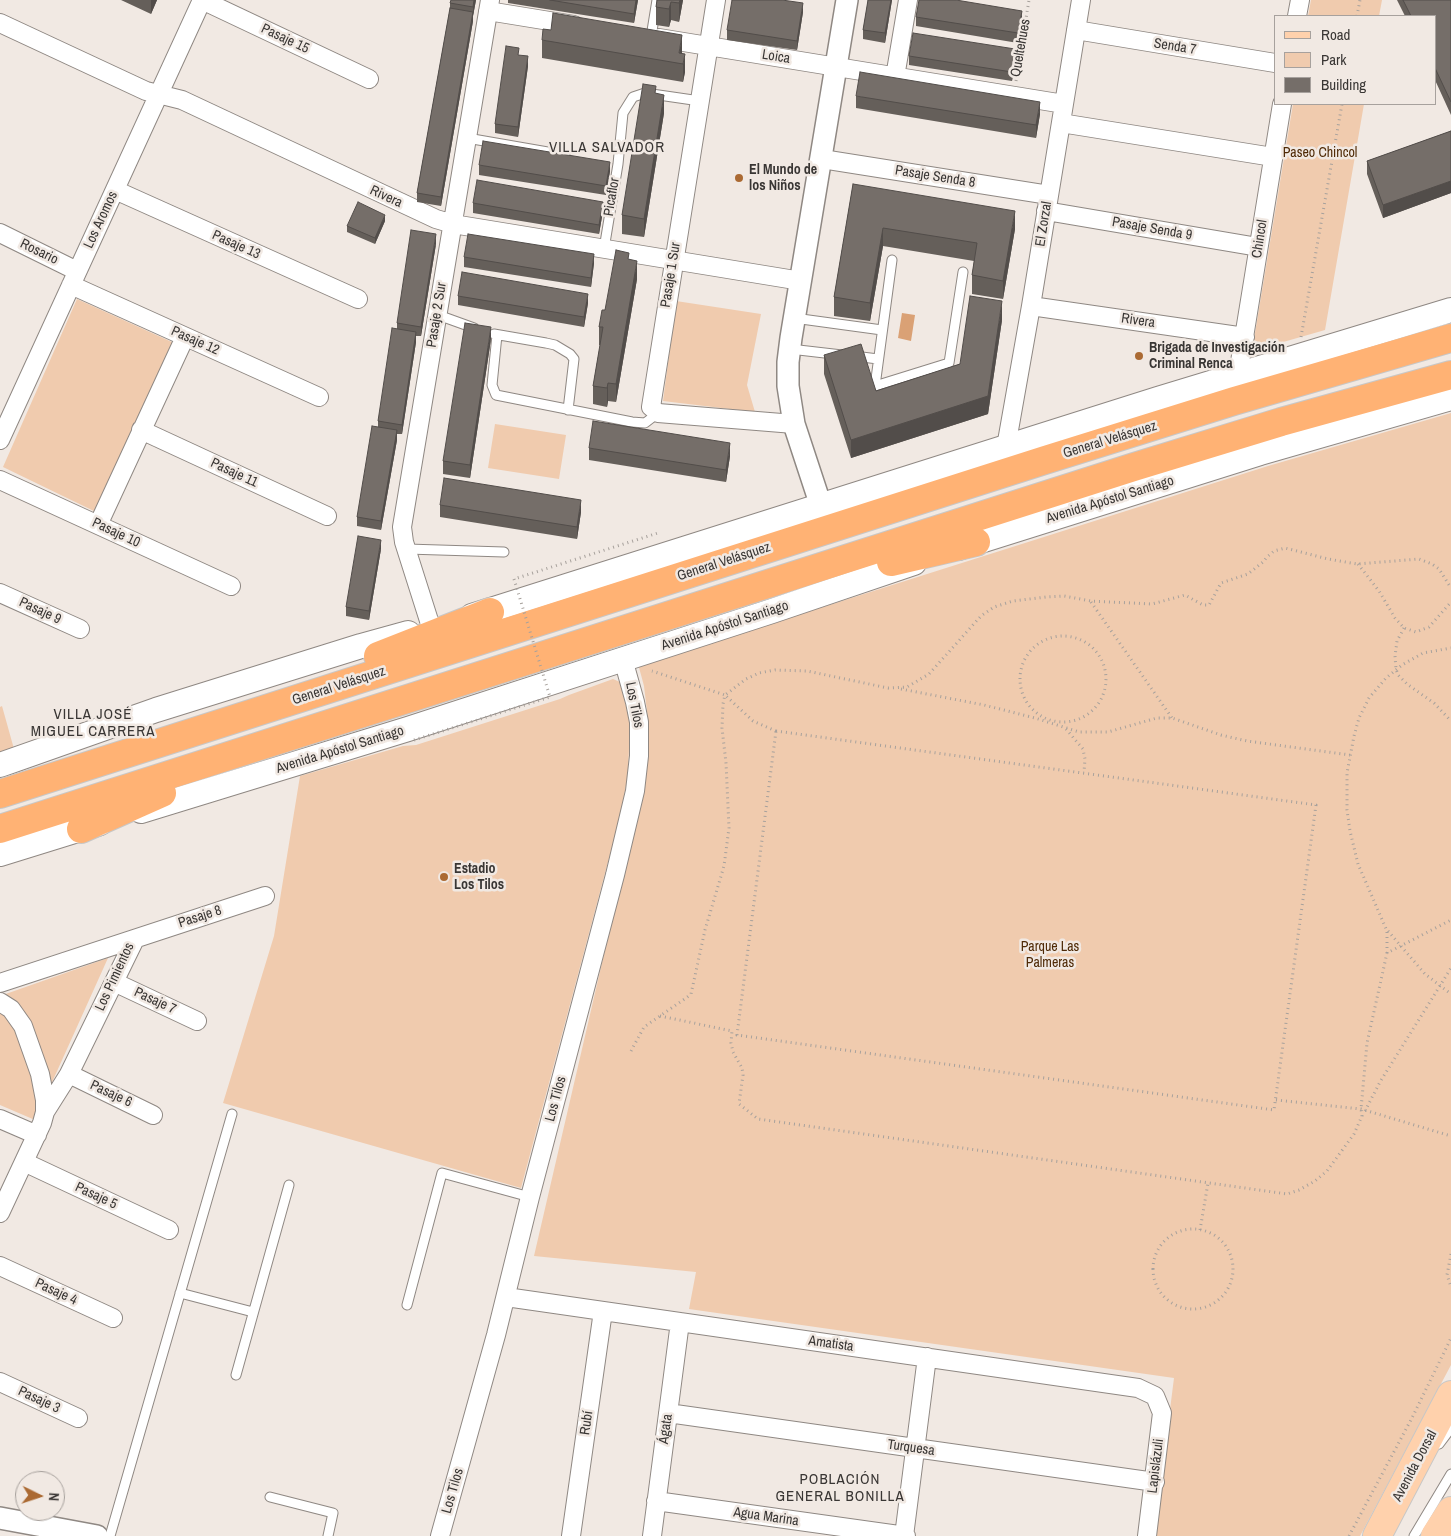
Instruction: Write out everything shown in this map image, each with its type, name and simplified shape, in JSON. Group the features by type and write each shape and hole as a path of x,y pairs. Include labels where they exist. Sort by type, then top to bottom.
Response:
{"highway":[{"name":"General Velásquez","path":"0,794 1054,457 1234,401 1451,338"},
{"path":"0,829 1152,462 1281,422 1451,375"},
{"path":"690,609 976,542"},
{"path":"211,726 348,667 490,612"},
{"path":"81,829 279,740"}],"main road":[{"path":"0,765 156,710 361,646 430,626 490,612 1238,374 1451,310"},
{"name":"Avenida Apóstol Santiago","path":"0,854 248,779 772,611 976,542 1260,453 1451,398"},
{"name":"Avenida Dorsal","path":"1377,1536 1451,1395"},
{"path":"1435,1536 1451,1511"}],"street":[{"name":"Pasaje 15","path":"202,0 369,79"},
{"name":"Los Aromos","path":"0,440 202,0"},
{"name":"Pasaje 1 Sur","path":"658,413 651,407 652,396 716,0"},
{"path":"821,506 794,424 788,386 794,318 848,0"},
{"path":"895,76 908,0"},
{"name":"El Zorzal","path":"1006,447 1081,0"},
{"path":"1297,15 1300,0"},
{"path":"489,5 593,28"},
{"name":"Pasaje 2 Sur","path":"430,626 403,534 403,519 489,5"},
{"name":"Rivera","path":"0,23 146,91 182,100 417,211 452,224 800,281"},
{"name":"Senda 7","path":"1076,30 1274,63"},
{"name":"Loica","path":"632,34 1064,104"},
{"name":"Chincol","path":"1238,374 1282,105"},
{"path":"1061,123 1273,157"},
{"name":"Pasaje Senda 8","path":"822,159 1048,203"},
{"name":"Pasaje 13","path":"115,190 358,299"},
{"name":"Pasaje Senda 9","path":"1048,203 1258,247"},
{"name":"Rosario","path":"0,233 74,278"},
{"name":"Pasaje 12","path":"74,278 185,337 319,397"},
{"name":"Rivera","path":"1031,306 1244,337"},
{"path":"98,525 185,337"},
{"path":"658,413 794,424"},
{"name":"Pasaje 11","path":"141,430 327,516"},
{"name":"Pasaje 10","path":"0,480 231,586"},
{"name":"Pasaje 9","path":"0,593 80,630"},
{"name":"Los Tilos","path":"440,1536 506,1297 530,1196 612,884 638,774 640,756 639,722 634,695 623,659"},
{"name":"Pasaje 8","path":"135,939 265,896"},
{"name":"Los Pimientos","path":"0,1213 37,1136 45,1112 69,1074 135,939"},
{"name":"Los Pimientos","path":"0,984 135,939"},
{"name":"Pasaje 7","path":"114,982 197,1021"},
{"name":"Los Pimientos","path":"0,1002 11,1009 23,1026 41,1080 45,1112"},
{"name":"Pasaje 6","path":"69,1074 153,1114"},
{"path":"0,1119 37,1136"},
{"name":"Pasaje 5","path":"24,1162 169,1230"},
{"name":"Pasaje 4","path":"0,1266 113,1318"},
{"name":"Amatista","path":"506,1297 1138,1388 1155,1396"},
{"name":"Rubí","path":"570,1536 603,1311"},
{"name":"Ágata","path":"652,1536 680,1322"},
{"path":"905,1536 927,1357"},
{"name":"Pasaje 3","path":"0,1382 78,1418"},
{"name":"Lapislázuli","path":"1147,1536 1162,1413 1155,1396"},
{"name":"Turquesa","path":"668,1413 1154,1482"},
{"name":"Agua Marina","path":"656,1501 905,1536"},
{"path":"0,1518 97,1536"}],"lane":[{"path":"651,37 657,0"},
{"name":"Picaflor","path":"604,248 613,163 624,113 634,97 644,93 700,101"},
{"path":"467,138 570,156"},
{"path":"892,260 874,386 949,363 963,272"},
{"path":"438,315 483,332 555,345 570,354 574,359 568,410"},
{"path":"794,318 882,330"},
{"path":"497,335 492,385 496,396 632,422 645,423 658,413"},
{"path":"790,349 878,359"},
{"path":"407,549 504,552"},
{"path":"110,1536 232,1114"},
{"path":"407,1305 442,1173 530,1196"},
{"path":"236,1375 289,1185"},
{"path":"180,1293 253,1312"},
{"path":"1435,1450 1451,1428"},
{"path":"1414,1536 1451,1474"},
{"path":"1386,1536 1419,1477"},
{"path":"270,1497 332,1513 328,1536"}],"path":[{"name":"Queltehues","path":"1013,96 1029,0"},
{"path":"1357,15 1360,0"},
{"path":"1297,356 1342,105"},
{"path":"414,740 550,697 514,579 658,533"},
{"path":"898,688 913,684 929,674 976,621 994,607 1013,601 1046,596 1064,596 1091,601 1152,604 1185,595 1203,605 1209,604 1221,583 1248,574 1264,562 1266,557 1274,551 1285,548 1357,564 1419,559 1439,569 1451,588"},
{"path":"1357,564 1379,591 1395,618 1404,628 1416,632 1429,627 1451,602"},
{"path":"1091,601 1172,718"},
{"path":"1404,628 1397,641 1395,656 1398,675 1407,684 1434,703 1451,721"},
{"path":"1059,721 1073,720 1086,715 1097,705 1103,692 1106,678 1104,664 1097,652 1087,643 1074,637 1060,636 1047,639 1035,646 1026,657 1021,670 1020,684 1025,698 1033,710 1045,718 1059,721 1083,749 1085,759 1084,772"},
{"path":"1451,648 1423,653 1386,678 1369,698 1359,718 1347,774 1347,810 1353,848 1387,931 1425,974 1451,994"},
{"path":"648,670 725,695 753,721 776,731 1316,805 1274,1110 736,1035 776,731"},
{"path":"631,1051 644,1027 691,994 705,930 724,866 729,828 727,770 722,728 723,704 725,695 759,673 776,670 806,672 888,688 898,688 984,705 1079,732 1108,732 1157,718 1172,718 1248,741 1350,755"},
{"path":"1387,953 1451,920"},
{"path":"660,1016 732,1031 731,1043 733,1052 742,1068 743,1075 739,1104 758,1119 1287,1194 1315,1181 1327,1171 1354,1134 1362,1116 1367,1043 1387,953 1387,931"},
{"path":"1363,1110 1451,968"},
{"path":"1276,1100 1363,1110 1451,1136"},
{"path":"1200,1230 1208,1183"},
{"path":"1190,1228 1200,1230 1216,1236 1226,1246 1232,1258 1233,1271 1230,1284 1224,1296 1214,1304 1201,1309 1188,1309 1176,1306 1165,1298 1157,1288 1153,1276 1153,1262 1157,1249 1166,1239 1177,1232 1190,1228"},
{"path":"1451,1254 1448,1275 1451,1287"},
{"path":"1349,1536 1413,1416 1451,1338"}],"green space":[{"path":"1311,0 1382,0 1379,15 1308,15"},
{"name":"Paseo Chincol","path":"1293,105 1364,105 1325,330 1252,351"},
{"path":"77,299 174,343 96,512 3,467"},
{"path":"676,301 761,314 747,385 755,412 663,401"},
{"name":"Parque Las Palmeras","path":"1451,413 1451,1365 1360,1536 1154,1536 1174,1378 689,1309 696,1272 534,1256 649,753 644,686 637,660 804,613 1268,466"},
{"path":"495,424 566,435 559,479 488,468"},
{"name":"Estadio Los Tilos","path":"613,679 620,682 630,722 628,775 620,817 521,1188 223,1103 274,936 300,776 403,746 416,745 560,699"},
{"path":"2,706 14,749 0,753 0,707"},
{"path":"108,958 35,1120 0,1105 0,996"}],"shaded area":[{"path":"902,313 915,315 911,341 898,338"}],"building":[{"path":"451,0 474,0 473,7 450,3"},
{"path":"550,0 636,0 634,14"},
{"path":"657,0 680,0 679,3 671,2 669,9 656,7"},
{"path":"732,0 782,0 803,3 797,41 727,30"},
{"path":"868,0 891,0 885,33 863,30"},
{"path":"919,0 956,0 1022,11 1018,33 916,17"},
{"path":"1403,0 1451,0 1451,102 1436,70 1436,15 1410,15"},
{"path":"450,8 473,12 441,197 417,193"},
{"path":"553,13 682,35 679,53 685,54 683,64 542,40 543,29 551,30"},
{"path":"913,33 1015,49 1012,72 909,56"},
{"path":"506,46 519,48 518,55 528,56 518,127 495,124"},
{"path":"860,72 1040,102 1036,125 856,96"},
{"path":"643,84 656,86 655,93 664,95 644,219 622,215"},
{"path":"1451,131 1451,181 1383,205 1367,161"},
{"path":"483,141 610,162 606,186 479,165"},
{"path":"477,180 603,202 599,225 473,203"},
{"path":"853,184 1015,211 1003,281 972,275 977,243 883,228 870,303 834,297"},
{"path":"358,202 385,215 375,238 347,226"},
{"path":"411,230 436,234 421,327 397,323"},
{"path":"468,234 594,254 591,278 464,257"},
{"path":"616,250 629,253 628,259 637,261 616,384 608,383 607,388 593,386 603,327 599,327 602,310 605,310"},
{"path":"462,272 588,294 584,317 458,296"},
{"path":"970,296 1002,301 988,396 851,440 824,355 861,344 876,391 960,364"},
{"path":"465,323 491,327 470,465 443,461"},
{"path":"392,328 416,332 402,425 378,421"},
{"path":"593,421 730,443 726,470 589,448"},
{"path":"372,426 397,430 381,521 357,517"},
{"path":"444,478 581,500 577,527 440,505"},
{"path":"358,536 381,540 369,611 346,607"}],"place":[{"name":"El Mundo de los Niños","path":"739,178"},
{"name":"Brigada de Investigación Criminal Renca","path":"1139,356"},
{"name":"Estadio Los Tilos","path":"444,877"}],"district":[{"name":"VILLA SALVADOR","path":"607,148"},
{"name":"VILLA JOSÉ MIGUEL CARRERA","path":"93,724"},
{"name":"POBLACIÓN GENERAL BONILLA","path":"840,1488"}]}
